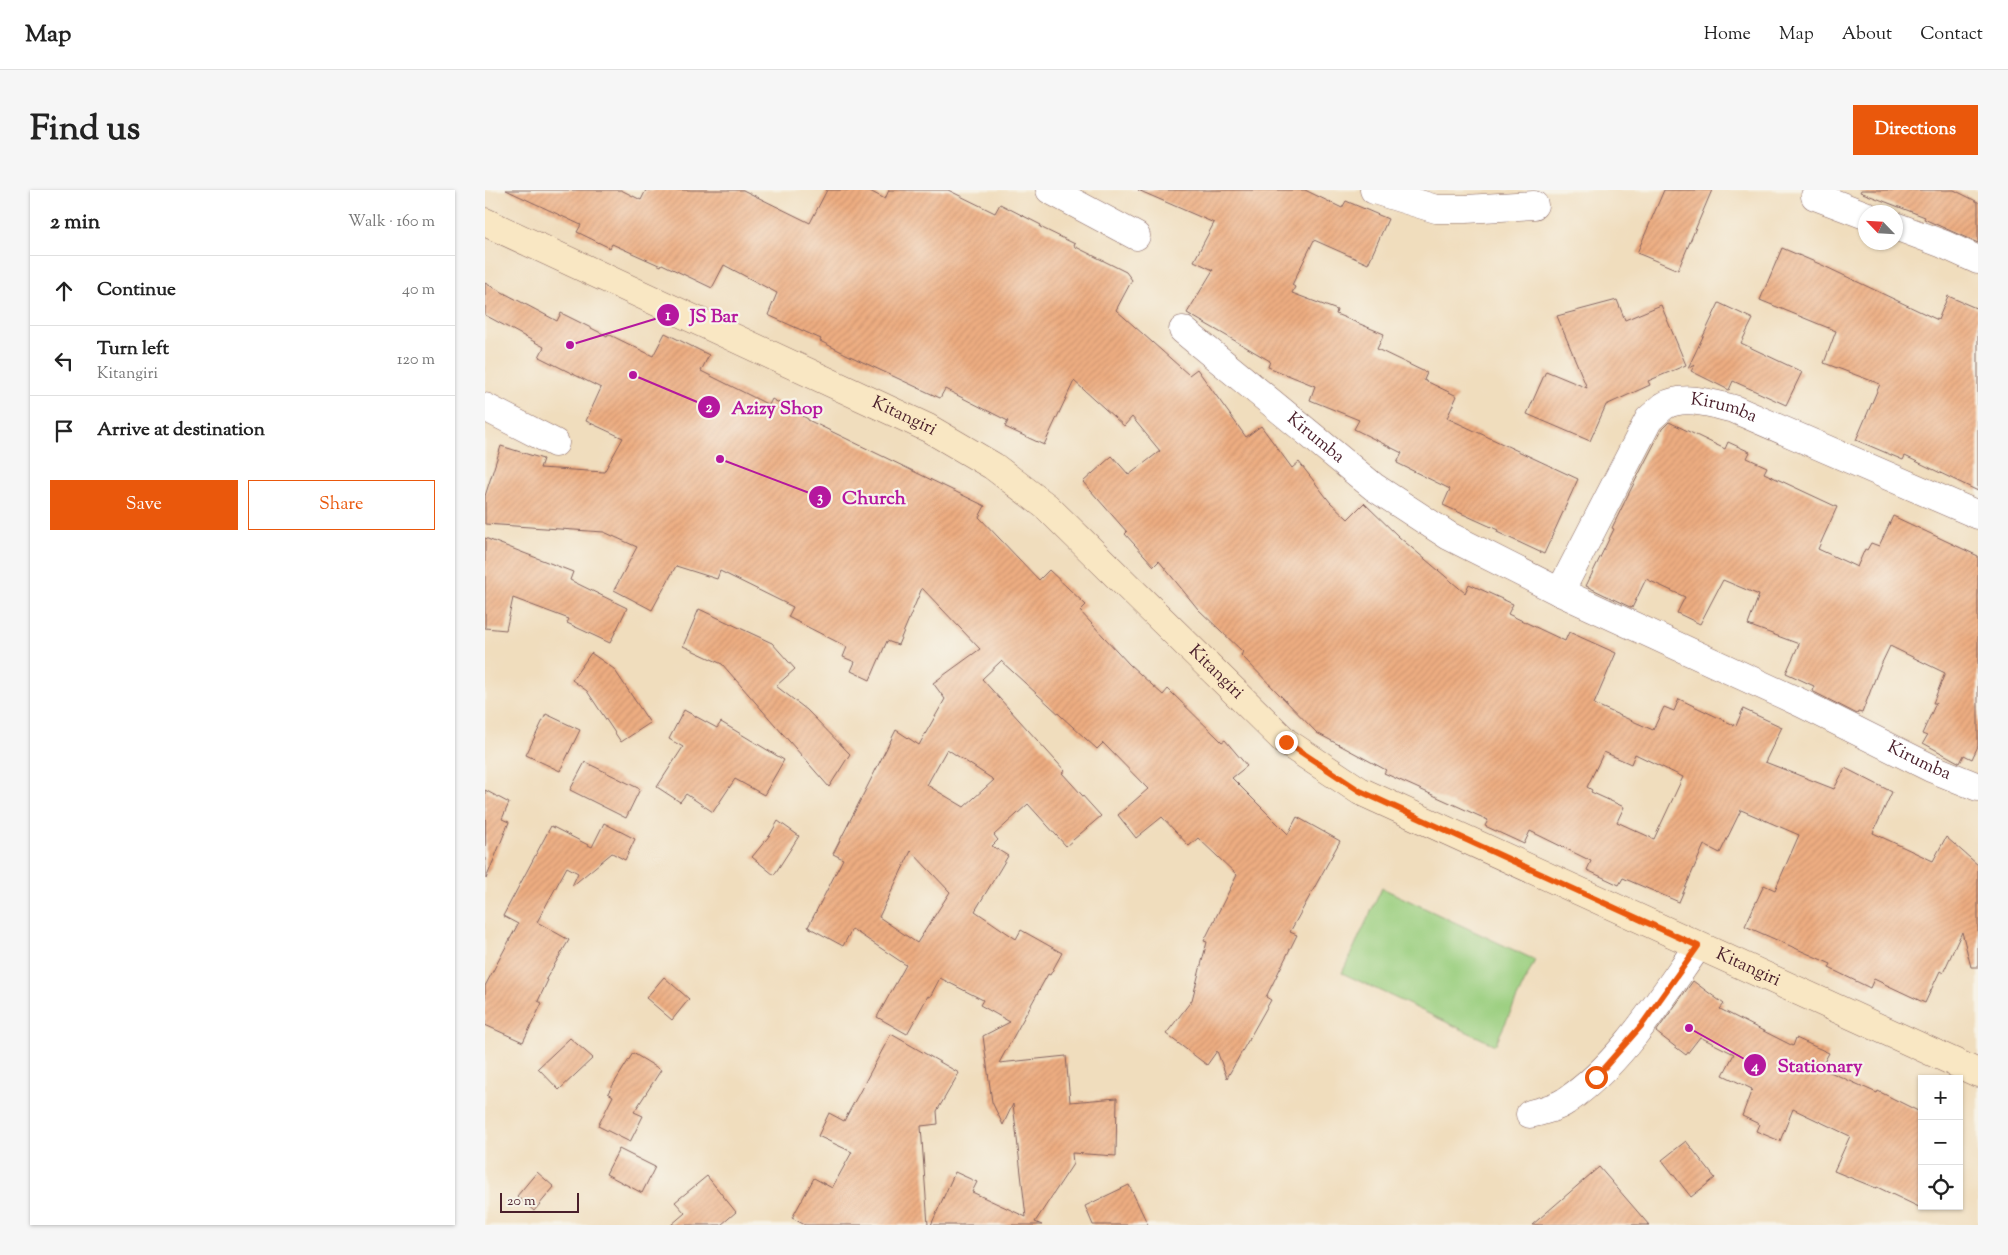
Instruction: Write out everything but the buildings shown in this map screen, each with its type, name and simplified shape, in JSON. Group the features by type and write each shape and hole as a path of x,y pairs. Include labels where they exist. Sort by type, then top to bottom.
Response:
{"main road":[{"name":"Kitangiri","path":"485,222 928,428 993,466 1047,507 1286,742 1360,791 1978,1073"}],"street":[{"path":"1050,190 1136,236"},
{"path":"1374,190 1436,209 1466,210 1534,205"},
{"path":"1815,196 1858,212"},
{"path":"1903,229 1978,260"},
{"name":"Kirumba","path":"1183,330 1374,487 1449,536 1560,592 1801,703 1931,768 1978,788"},
{"name":"Kirumba","path":"1560,592 1649,419 1665,406 1682,401 1708,402 1734,409 1978,515"},
{"path":"485,407 555,444"},
{"path":"1530,1114 1565,1102 1596,1077 1641,1026 1698,946"}],"green space":[{"path":"1382,888 1535,960 1495,1045 1342,973"}],"place":[{"name":"JS Bar","path":"570,345"},
{"name":"Azizy Shop","path":"633,375"},
{"name":"Church","path":"720,459"},
{"name":"Stationary","path":"1689,1028"}],"route":[{"path":"1286,742 1360,791 1698,946 1641,1026 1596,1077"}]}
